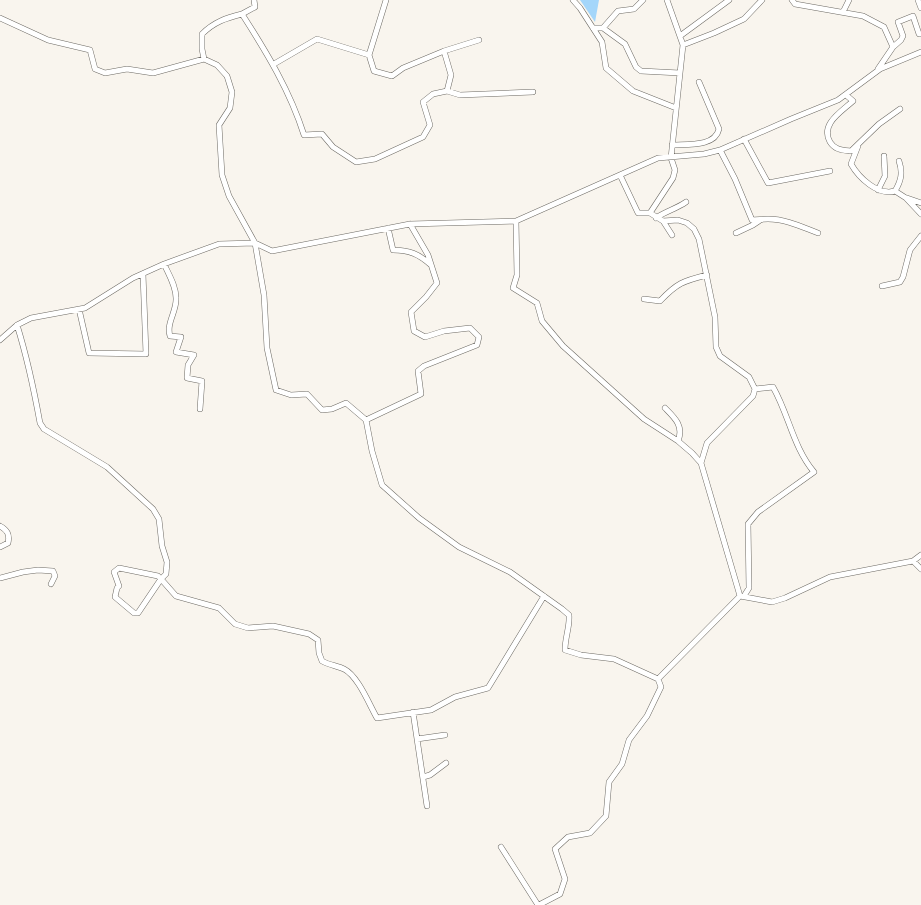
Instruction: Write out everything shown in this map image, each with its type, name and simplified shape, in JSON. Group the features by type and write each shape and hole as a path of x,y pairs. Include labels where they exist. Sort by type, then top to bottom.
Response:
{"street":[{"path":"204,59 202,34 220,20 255,8 254,0"},
{"path":"386,0 369,55 374,70 392,76 403,68 444,51 479,40"},
{"path":"573,0 602,42 606,68 633,91 676,108"},
{"path":"603,28 618,11 634,9 643,0"},
{"path":"650,213 675,170 670,158 683,45 667,0"},
{"path":"680,36 729,0"},
{"path":"683,45 744,19 762,0"},
{"path":"792,0 795,4 862,16 884,27 893,47"},
{"path":"843,12 849,0"},
{"path":"918,0 921,8"},
{"path":"242,14 274,64 297,112 304,136 322,134 333,147 356,162 375,159 423,137 430,125 423,102 433,94 446,91 460,95 533,92"},
{"path":"874,74 903,36 898,22 913,16 921,34"},
{"path":"0,18 48,40 90,50 95,69 105,73 127,69 153,73 204,59 217,65 226,76 232,92 230,108 219,125 222,175 229,196 255,243 264,295 267,348 276,390 291,395 306,394 322,410 332,409 346,403 366,420 372,451 382,485 419,518 458,547 510,572 569,615 570,624 565,637 566,650 582,655 614,659 658,679 661,687 647,716 629,740 622,764 609,782 606,816 590,833 568,837 555,849 565,879 560,894 539,905 501,847"},
{"path":"593,28 603,28 625,44 636,67 642,71 680,73"},
{"path":"274,64 317,39 369,55"},
{"path":"444,51 450,76 446,91"},
{"path":"0,340 17,325 31,318 79,310 164,264 219,244 255,243 272,251 410,224 516,221 658,158 711,153 720,150 838,100 880,69 921,52"},
{"path":"672,145 712,141 718,136 719,128 699,82"},
{"path":"846,95 853,101 833,120 828,128 827,136 832,146 841,150 851,151 879,124 900,110"},
{"path":"744,139 768,183 830,171"},
{"path":"860,143 851,164 866,182 878,190 890,193 895,191 900,183 902,171 900,161"},
{"path":"720,150 735,179 752,220 767,219 791,222 818,233"},
{"path":"878,190 885,176 884,156"},
{"path":"620,175 638,213 650,213 663,222 672,235"},
{"path":"895,191 906,198 921,203"},
{"path":"906,198 921,214"},
{"path":"656,218 686,202"},
{"path":"663,222 678,220 687,223 694,229 699,239 715,317 716,347 720,356 748,377 755,389 753,396 707,443 701,463"},
{"path":"516,221 517,275 512,288 537,303 542,321 562,346 644,419 678,441 701,463 742,596"},
{"path":"736,233 753,226 759,221"},
{"path":"366,420 421,394 418,371 424,366 477,345 479,337 470,328 425,337 414,331 411,312 437,283 428,255 410,224"},
{"path":"388,228 393,250 405,250 420,255 431,265"},
{"path":"882,286 900,282 910,250 921,236"},
{"path":"164,264 176,291 168,331 170,336 181,337 176,352 194,355 188,365 187,378 202,381 200,409"},
{"path":"79,310 89,353 146,354 143,274"},
{"path":"644,299 660,302 671,289 684,280 707,275"},
{"path":"17,325 30,371 40,423 44,429 107,467 153,510 159,519 162,546 167,562 166,574 161,580 138,613 134,613 115,597 117,588 120,586 114,572 119,568 158,576 161,580 176,596 219,608 235,624 248,628 273,626 309,634 318,640 322,661 331,666 344,669 354,677 376,718 431,710 455,697 488,688 544,596"},
{"path":"658,679 749,588 748,524 758,512 814,472 799,451 782,403 773,387 755,389"},
{"path":"665,408 679,422 681,434 678,441"},
{"path":"0,526 7,530 10,536 8,543 0,547"},
{"path":"742,596 754,600 772,602 786,598 830,577 913,561 921,555"},
{"path":"913,561 921,569"},
{"path":"0,578 38,570 53,571 55,576 51,584"},
{"path":"413,712 427,806"},
{"path":"417,738 445,735"},
{"path":"423,777 430,775 446,763"}],"water":[{"path":"580,0 599,0 595,22"}]}
